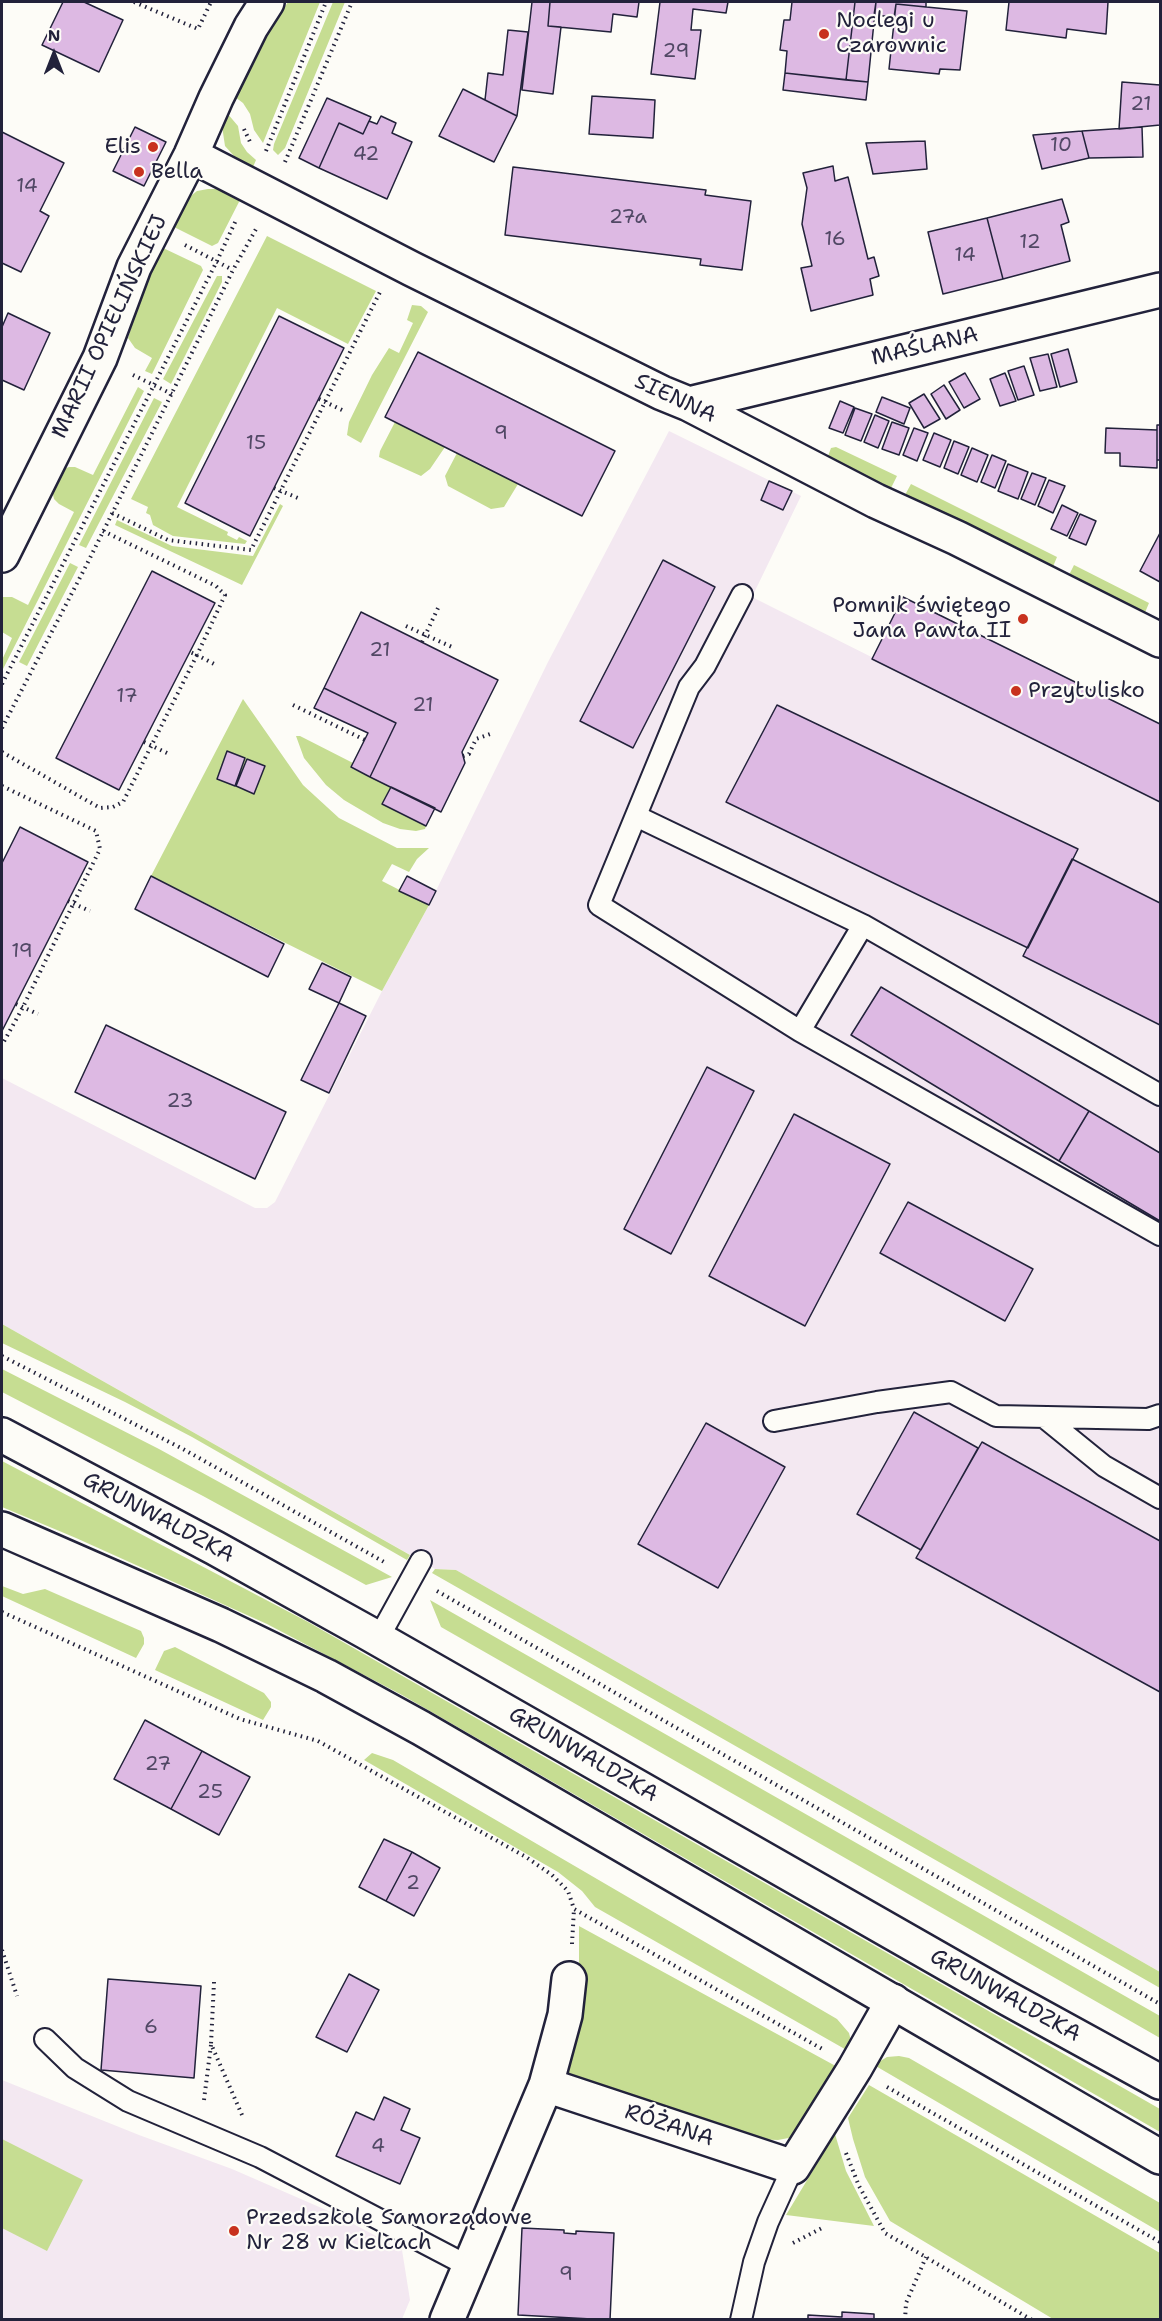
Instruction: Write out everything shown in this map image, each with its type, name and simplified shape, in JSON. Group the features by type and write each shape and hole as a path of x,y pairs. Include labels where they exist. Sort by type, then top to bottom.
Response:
{"street":[{"name":"MARII OPIELIŃSKIEJ","path":"2,555 100,358 134,267 191,155 251,27 267,2"},
{"name":"SIENNA","path":"191,155 444,285 662,393 689,404 876,501 957,538 1161,640"},
{"name":"MAŚLANA","path":"689,404 1161,291"},
{"name":"GRUNWALDZKA","path":"2,1435 215,1548 1007,1998 1161,2082"},
{"path":"2,1528 221,1625 326,1676 431,1734 1161,2157"},
{"path":"447,2319 546,2085 565,2015 569,1978"},
{"path":"793,2167 855,2068 893,2001"},
{"name":"RÓŻANA","path":"546,2085 793,2167"}],"lane":[{"path":"742,595 705,666 689,687 599,905 800,1031 1161,1235"},
{"path":"636,816 863,924 1161,1095"},
{"path":"800,1031 863,924"},
{"path":"774,1422 877,1402 951,1392 996,1416 1148,1419 1161,1415"},
{"path":"1045,1418 1104,1466 1161,1498"},
{"path":"378,1639 421,1561"},
{"path":"45,2039 75,2068 128,2101 260,2157 470,2267"},
{"path":"741,2319 765,2232 793,2167"}],"path":[{"path":"134,2 198,29 210,2"},
{"path":"216,98 234,107 242,118 245,133 261,153 326,2"},
{"path":"2,684 217,261 261,191 352,2"},
{"path":"2,728 233,270 262,220 261,191"},
{"path":"112,513 168,540 251,550 382,288"},
{"path":"319,399 342,410"},
{"path":"274,488 298,498"},
{"path":"2,752 100,808 113,807 123,802 225,594 216,586 103,531"},
{"path":"422,642 438,608"},
{"path":"406,626 452,647"},
{"path":"190,652 214,664"},
{"path":"293,705 365,740"},
{"path":"463,756 469,754 476,739 493,733"},
{"path":"144,742 169,754"},
{"path":"2,786 96,831 100,849 2,1045"},
{"path":"68,901 90,911"},
{"path":"16,1004 38,1014"},
{"path":"2,1356 173,1443 388,1564"},
{"path":"428,1585 1161,2004"},
{"path":"2,1612 240,1719 318,1741 526,1857 552,1875 568,1891 574,1909 1161,2242"},
{"path":"2,1950 17,1996"},
{"path":"200,2132 211,2044 214,1982"},
{"path":"211,2044 260,2157"},
{"path":"830,2107 842,2130 847,2155 859,2186 885,2233 1032,2319"},
{"path":"905,2319 906,2302 926,2257"}],"shaded area":[{"path":"669,431 801,496 752,597 1160,802 1160,1972 456,1570 435,1569 2,1324 2,1078 255,1208 267,1208 275,1202 382,991 429,905 548,662"},
{"name":"Przedszkole Samorządowe Nr 28 w Kielcach","path":"2,2080 139,2135 232,2169 333,2213 402,2250 410,2300 402,2319 2,2319"}],"green space":[{"path":"288,2 320,2 263,143 254,130 250,114 243,103 235,97 263,39"},
{"path":"333,2 345,2 285,148 278,155 273,150 274,144"},
{"path":"227,113 238,126 241,143 256,160 253,167 234,156 225,146 222,126"},
{"path":"218,189 240,200 218,243 212,246 172,226 184,203 197,191"},
{"path":"267,236 376,291 348,344 277,308 177,507 228,532 227,535 237,540 239,537 247,541 245,544 173,536 153,525 150,515 146,513 148,507 131,499"},
{"path":"161,247 201,266 203,270 152,374 145,371 152,358 135,348 128,338 146,280"},
{"path":"217,276 222,276 222,282 171,384 163,379"},
{"path":"412,305 421,306 428,312 361,443 347,435 349,422 372,375 389,348 399,353 413,323 407,320"},
{"path":"138,387 144,391 2,671 2,660 12,638 2,632 2,597 12,597 28,605 74,512 54,499 52,490 64,469 69,467 75,467 93,475"},
{"path":"154,398 162,402 86,548 79,545"},
{"path":"395,422 445,447 430,469 421,476 379,457"},
{"path":"836,447 897,476 891,488 828,456 831,448"},
{"path":"457,453 518,484 504,507 491,509 448,486 445,476"},
{"path":"911,484 1057,557 1052,569 905,495"},
{"path":"280,504 283,506 242,585 115,525 117,520 172,546 253,556"},
{"path":"70,563 78,567 27,666 19,662"},
{"path":"1074,565 1149,603 1144,615 1068,577"},
{"path":"243,699 303,785 339,818 397,848 429,848 417,859 409,872 392,864 382,881 429,905 382,991 151,876"},
{"path":"296,736 353,763 351,768 391,787 382,804 426,826 425,829 416,831 400,829 383,823 344,800 326,785 304,758"},
{"path":"2,1324 410,1555 407,1560 192,1437 2,1343"},
{"path":"2,1369 159,1449 392,1577 366,1585 203,1496 2,1392"},
{"path":"2,1461 308,1622 1160,2109 1160,2132 402,1695 267,1624 2,1507"},
{"path":"435,1569 456,1570 1160,1972 1160,1988 432,1573"},
{"path":"2,1586 23,1594 45,1589 141,1631 144,1644 136,1658 2,1596"},
{"path":"430,1600 1160,2016 1160,2038 441,1627"},
{"path":"175,1647 264,1693 271,1702 271,1707 263,1720 155,1670 164,1651"},
{"path":"372,1753 393,1760 837,2019 849,2033 850,2052 595,1907 582,1891 558,1872 364,1760"},
{"path":"579,1926 843,2070 799,2136 778,2140 754,2139 578,2081 569,2073 567,2061 579,2003"},
{"path":"887,2057 909,2058 1160,2203 1160,2232 874,2065"},
{"path":"869,2085 1160,2253 1160,2319 1053,2319 890,2221 865,2177 848,2118"},
{"path":"835,2134 846,2171 874,2226 786,2215"},
{"path":"2,2139 83,2180 47,2251 2,2228"}],"building":[{"path":"63,2 84,2 123,20 99,72 42,45"},
{"path":"532,2 550,2 548,26 561,27 553,94 522,90"},
{"path":"550,2 639,2 637,17 613,14 611,32 548,26"},
{"path":"660,2 728,2 726,13 693,9 691,30 701,30 695,79 651,74"},
{"path":"792,2 855,2 846,80 785,73 787,51 780,50 784,20 790,20"},
{"path":"855,2 876,2 868,82 846,80"},
{"path":"876,2 926,2 926,7 896,4 894,17 874,15"},
{"path":"1009,2 1108,2 1106,34 1067,29 1066,38 1006,30"},
{"path":"896,4 967,11 960,70 940,69 939,74 889,69"},
{"path":"508,30 528,32 517,116 485,100 488,73 503,75"},
{"path":"785,73 868,82 866,100 783,90"},
{"path":"1122,82 1160,85 1160,125 1119,129"},
{"path":"463,89 517,116 494,162 439,136"},
{"path":"592,96 655,100 653,138 589,134"},
{"path":"327,98 371,117 363,134 339,123 319,168 299,158"},
{"path":"381,116 396,123 392,133 412,142 387,199 319,168 339,123 363,134 369,121 377,124"},
{"path":"135,127 166,142 144,186 113,171"},
{"path":"1142,127 1143,157 1089,158 1082,131"},
{"path":"1082,131 1089,158 1042,169 1033,135"},
{"path":"2,132 64,163 40,211 49,216 21,272 2,263"},
{"path":"925,141 927,169 873,174 866,143"},
{"path":"833,166 835,181 848,177 868,259 874,257 879,276 870,279 873,295 811,311 801,268 812,266 802,224 807,188 803,173"},
{"path":"513,167 706,190 705,195 751,201 742,270 700,265 701,259 505,235"},
{"path":"1062,199 1069,222 1061,225 1070,261 1003,279 987,218"},
{"path":"987,218 1003,279 943,294 928,232"},
{"path":"8,313 50,333 24,390 2,380 2,327"},
{"path":"279,316 344,348 250,536 185,503"},
{"path":"1068,349 1077,382 1060,387 1051,354"},
{"path":"418,352 615,451 582,516 385,417"},
{"path":"1048,354 1057,387 1040,391 1030,358"},
{"path":"1024,366 1034,395 1018,400 1008,371"},
{"path":"965,373 980,399 964,408 949,382"},
{"path":"1005,373 1016,401 1000,406 990,379"},
{"path":"944,385 960,410 946,419 931,394"},
{"path":"924,394 940,419 924,428 909,403"},
{"path":"882,397 910,408 904,424 876,412"},
{"path":"840,401 854,407 843,433 829,428"},
{"path":"855,408 872,414 861,441 845,435"},
{"path":"875,415 889,421 878,448 864,442"},
{"path":"892,422 909,428 899,455 882,449"},
{"path":"1157,425 1160,425 1160,460 1157,460"},
{"path":"914,428 928,433 917,461 903,455"},
{"path":"1106,428 1157,430 1157,468 1120,466 1120,453 1105,453"},
{"path":"934,433 951,440 940,467 923,460"},
{"path":"954,441 969,447 958,474 944,468"},
{"path":"972,448 988,455 977,482 961,475"},
{"path":"992,455 1006,461 995,488 981,482"},
{"path":"1008,464 1028,472 1018,499 998,491"},
{"path":"1032,473 1046,478 1035,505 1021,499"},
{"path":"1049,480 1065,486 1053,513 1038,506"},
{"path":"769,481 792,491 783,510 761,500"},
{"path":"1062,505 1078,513 1067,536 1051,529"},
{"path":"1080,514 1096,521 1086,545 1069,538"},
{"path":"1160,533 1160,582 1140,571"},
{"path":"663,560 715,587 633,748 580,721"},
{"path":"152,571 215,603 119,790 56,758"},
{"name":"Przytulisko","path":"903,597 1160,724 1160,802 872,659"},
{"path":"361,612 498,680 462,752 465,763 441,812 370,777 396,723 324,688"},
{"path":"324,688 396,723 370,777 351,767 368,733 314,708"},
{"path":"777,705 1078,849 1028,948 726,802"},
{"path":"227,751 245,758 235,786 217,779"},
{"path":"247,759 265,766 254,794 236,786"},
{"path":"391,787 435,808 426,826 382,804"},
{"path":"20,827 88,862 2,1031 2,863"},
{"path":"1072,859 1160,903 1160,1025 1023,956"},
{"path":"151,876 284,944 268,977 135,909"},
{"path":"407,876 436,891 429,905 399,891"},
{"path":"322,963 351,977 339,1003 309,989"},
{"path":"881,987 1089,1111 1059,1161 851,1035"},
{"path":"339,1003 366,1016 329,1093 301,1080"},
{"path":"106,1025 286,1112 255,1179 75,1092"},
{"path":"707,1067 754,1091 671,1254 624,1229"},
{"path":"1089,1111 1160,1153 1160,1221 1059,1161"},
{"path":"794,1114 890,1164 805,1326 709,1276"},
{"path":"908,1202 1033,1269 1005,1321 880,1253"},
{"path":"914,1412 978,1448 921,1550 857,1514"},
{"path":"706,1423 785,1467 718,1588 638,1544"},
{"path":"982,1442 1160,1541 1160,1692 916,1558"},
{"path":"145,1720 202,1751 171,1809 114,1779"},
{"path":"202,1751 250,1777 219,1835 171,1809"},
{"path":"384,1839 412,1852 386,1901 359,1887"},
{"path":"412,1852 440,1868 414,1916 386,1901"},
{"path":"349,1974 379,1990 347,2052 316,2037"},
{"path":"108,1979 201,1986 194,2078 101,2070"},
{"path":"384,2097 410,2109 401,2130 420,2138 400,2184 336,2156 356,2112 374,2120"},
{"path":"522,2228 564,2230 564,2233 576,2234 576,2231 614,2233 610,2320 518,2315"},
{"path":"842,2312 874,2314 874,2320 808,2320 808,2315 842,2317"}],"place":[{"name":"Noclegi u Czarownic","path":"824,34"},
{"name":"Elis","path":"153,147"},
{"name":"Bella","path":"139,172"},
{"name":"Pomnik świętego Jana Pawła II","path":"1023,619"},
{"name":"Przytulisko","path":"1016,691"},
{"name":"Przedszkole Samorządowe Nr 28 w Kielcach","path":"234,2231"}]}
